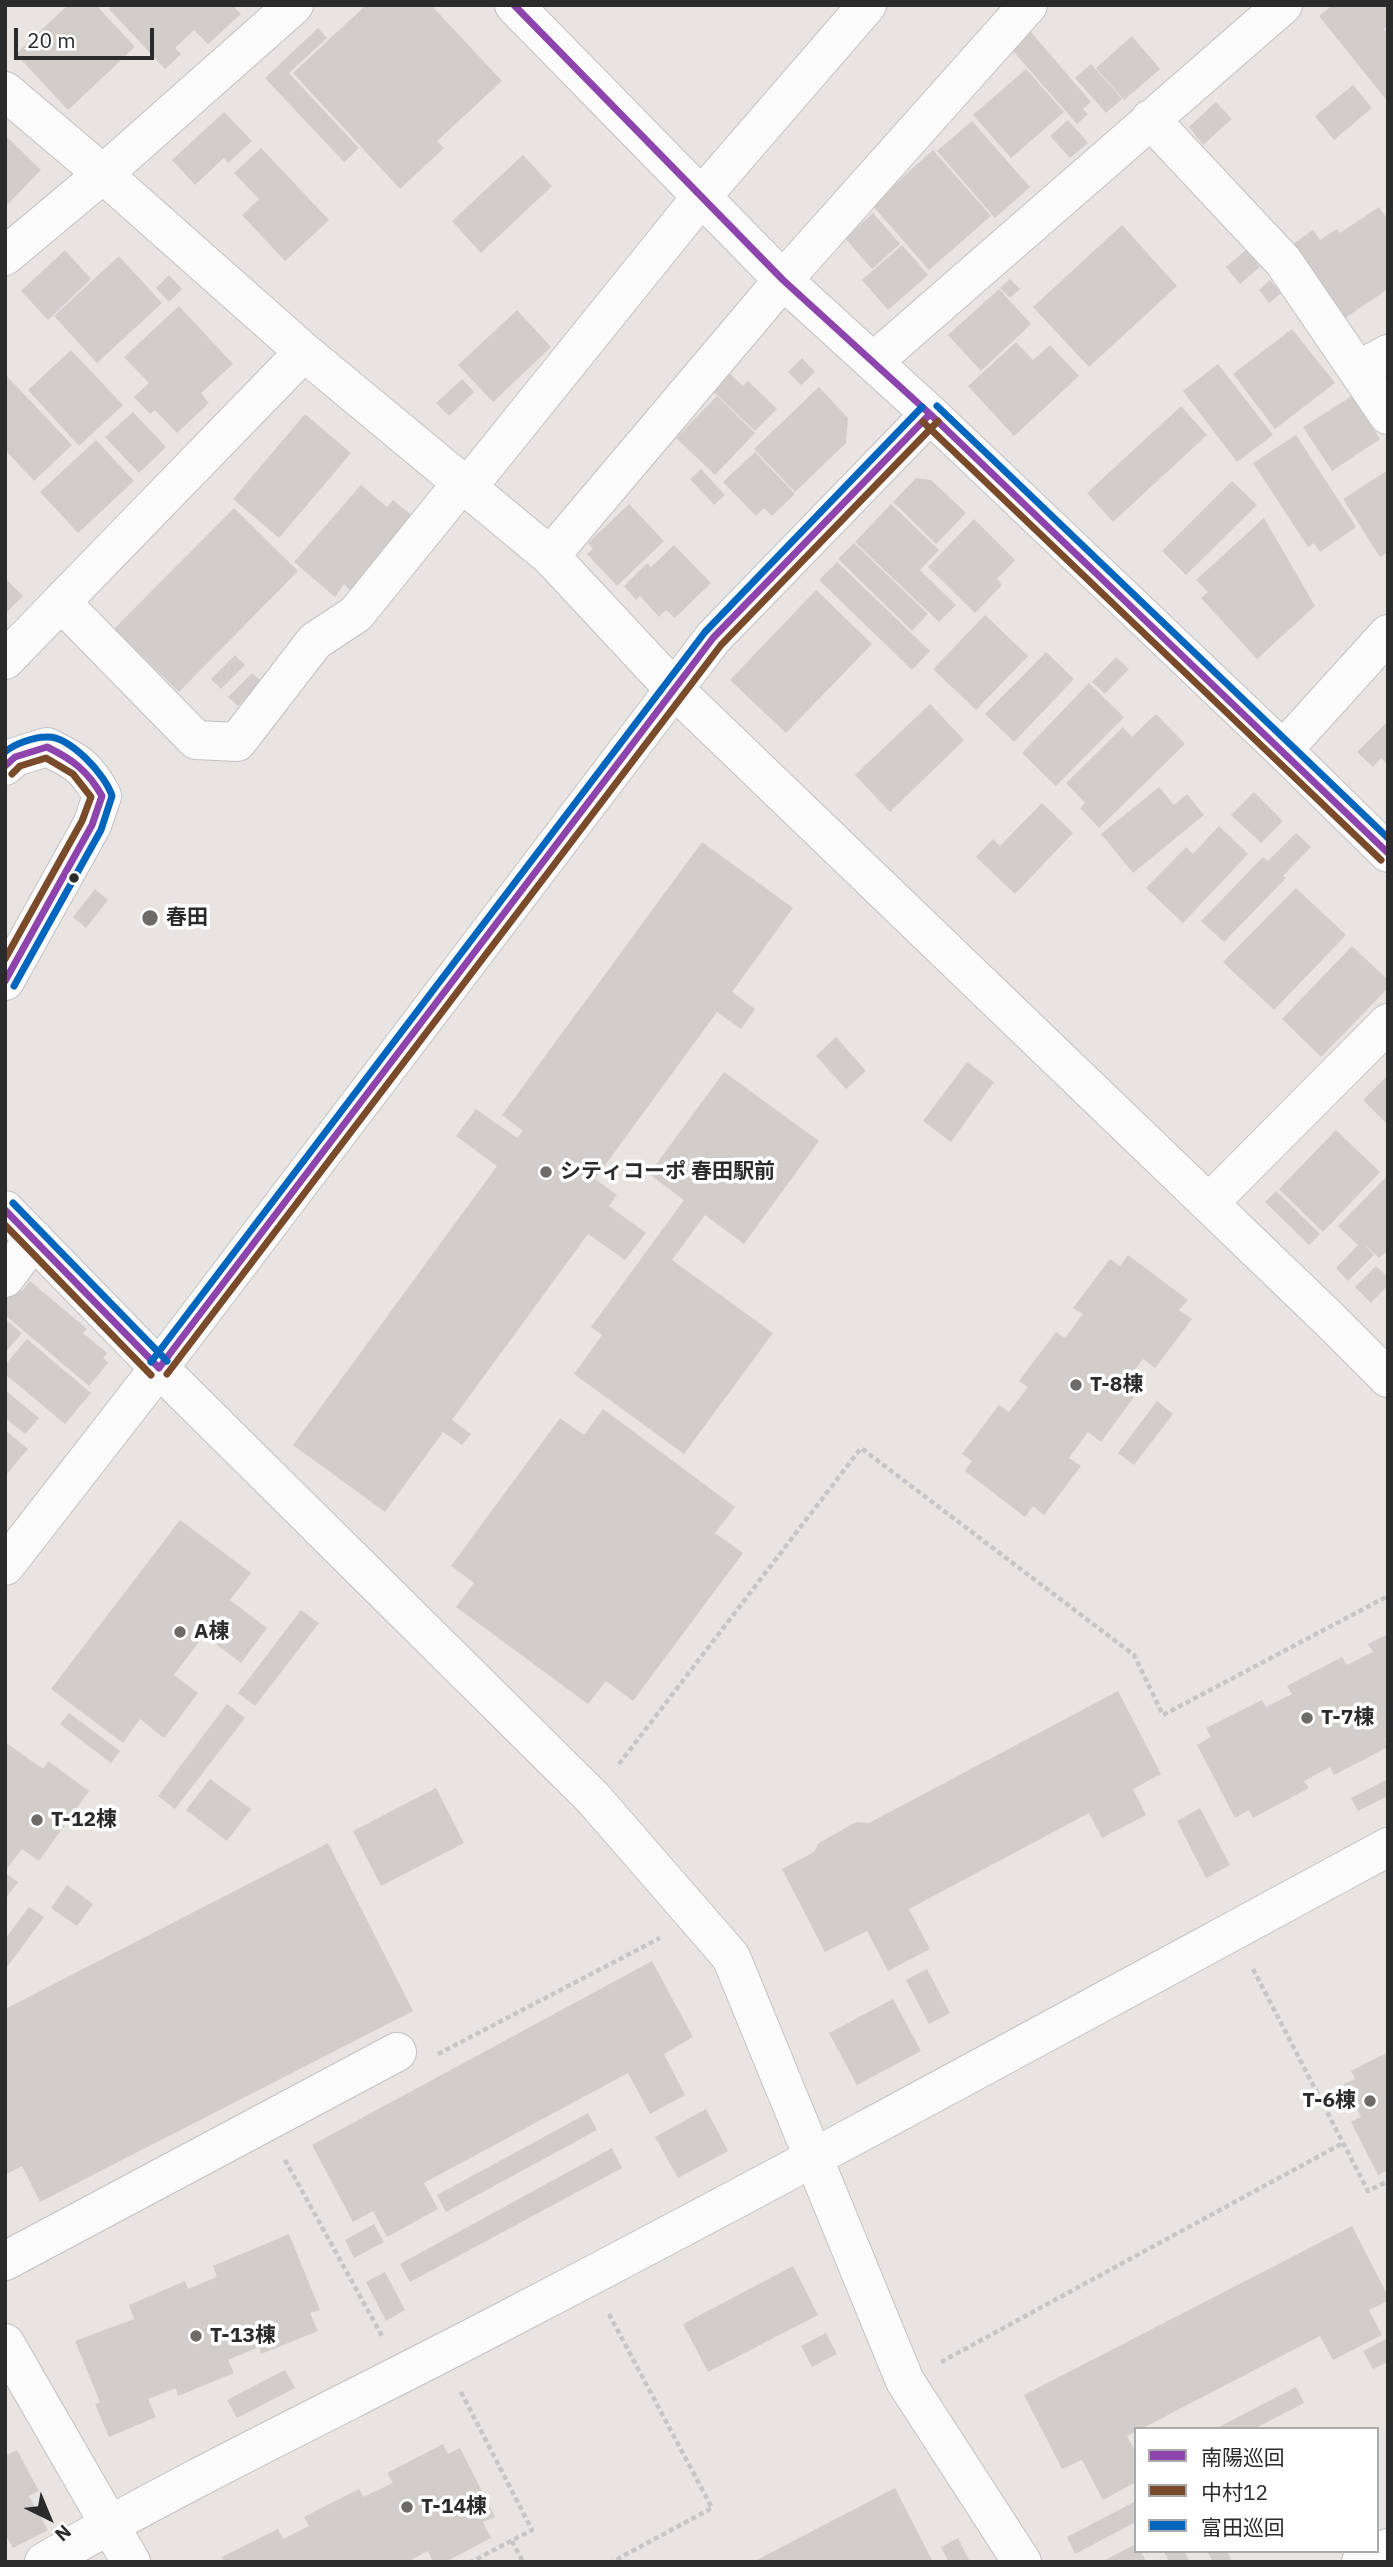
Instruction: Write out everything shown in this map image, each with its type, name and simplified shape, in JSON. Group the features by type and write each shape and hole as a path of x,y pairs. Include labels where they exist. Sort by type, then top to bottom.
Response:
{"street":[{"path":"5,256 103,174 294,5"},
{"path":"514,5 783,280 930,414 1388,853"},
{"path":"61,602 196,740 237,742 315,641 356,614 702,196 867,5"},
{"path":"550,556 783,280 1028,5"},
{"path":"873,362 1283,5"},
{"path":"5,91 304,352 550,556 674,689 1388,1378"},
{"path":"1150,120 1283,261 1373,362 1388,415"},
{"path":"5,660 304,352"},
{"path":"5,1566 159,1368 713,638 930,414"},
{"path":"1283,750 1388,634"},
{"path":"5,766 15,757 47,747 69,758 90,774 102,796 92,825 5,981"},
{"path":"1209,1203 1388,1023"},
{"path":"5,1210 159,1368 593,1798 731,1957 905,2381 1022,2562"},
{"path":"5,1278 34,1239"},
{"path":"44,2562 109,2524 589,2277 815,2157 1388,1847"},
{"path":"5,2261 397,2052"},
{"path":"5,2343 131,2562"},
{"path":"1361,2562 1378,2553"}],"path":[{"path":"593,1798 860,1448 1134,1655 1163,1715 1388,1596"},
{"path":"397,2052 406,2070 698,1919"},
{"path":"1233,1931 1368,2191 1388,2181"},
{"path":"265,2122 402,2373"},
{"path":"905,2381 1343,2143"},
{"path":"589,2277 712,2508 612,2562"},
{"path":"441,2353 532,2530 471,2562"},
{"path":"512,2541 523,2562"}],"building":[{"path":"68,5 96,5 135,47 68,110 16,54"},
{"path":"113,5 232,5 241,14 208,44 194,30 175,48 181,54 165,69 109,9"},
{"path":"366,5 431,5 502,81 437,141 444,148 400,189 293,73"},
{"path":"1333,5 1388,5 1388,27 1384,29 1388,34 1388,102 1319,16"},
{"path":"1025,25 1091,102 1083,109 1088,114 1077,124 1005,42"},
{"path":"318,28 327,38 289,73 359,148 344,162 265,78"},
{"path":"1132,36 1160,69 1124,100 1096,68"},
{"path":"1091,64 1122,99 1106,113 1075,78"},
{"path":"1026,69 1064,112 1011,158 973,115"},
{"path":"1353,85 1372,108 1334,140 1315,116"},
{"path":"1216,102 1232,119 1203,145 1189,127"},
{"path":"224,112 252,141 228,163 224,158 195,185 172,160"},
{"path":"1068,120 1088,143 1070,158 1050,136"},
{"path":"972,121 1030,187 995,218 937,151"},
{"path":"5,135 41,170 7,205 5,203"},
{"path":"261,148 329,220 285,261 242,215 259,199 234,173"},
{"path":"933,150 991,216 929,270 872,205"},
{"path":"523,155 552,186 481,253 452,221"},
{"path":"1379,207 1388,220 1388,289 1336,324 1286,249 1313,230 1320,240 1337,229 1340,233"},
{"path":"873,213 900,244 872,269 845,238"},
{"path":"1122,225 1177,286 1089,367 1033,307"},
{"path":"902,245 928,275 888,310 862,280"},
{"path":"65,250 91,279 48,320 21,291"},
{"path":"1246,250 1260,267 1240,284 1226,267"},
{"path":"119,256 162,303 97,363 54,316"},
{"path":"169,275 182,289 169,302 156,288"},
{"path":"1010,279 1020,289 1010,298 1000,288"},
{"path":"1270,280 1281,293 1269,303 1259,290"},
{"path":"999,289 1031,324 981,371 948,335"},
{"path":"179,306 233,364 201,393 209,403 177,433 155,410 150,414 134,397 149,383 124,357"},
{"path":"517,310 551,347 493,402 458,365"},
{"path":"1292,329 1335,383 1275,429 1233,374"},
{"path":"1016,342 1033,360 1050,345 1079,376 1014,436 968,386"},
{"path":"71,350 123,405 79,446 28,390"},
{"path":"802,358 815,372 801,385 788,372"},
{"path":"1218,364 1273,435 1237,462 1183,391"},
{"path":"5,374 72,445 34,481 5,450"},
{"path":"730,374 743,386 748,381 777,409 755,431 714,392"},
{"path":"462,379 474,392 449,416 436,403"},
{"path":"819,387 848,418 846,443 795,492 754,449"},
{"path":"717,396 755,433 715,475 676,438"},
{"path":"1352,396 1380,439 1332,471 1303,427"},
{"path":"1181,406 1207,435 1113,522 1087,493"},
{"path":"133,412 166,447 139,473 105,437"},
{"path":"305,414 351,453 279,538 233,499"},
{"path":"1296,435 1356,527 1320,552 1314,543 1308,547 1253,463"},
{"path":"96,440 134,481 78,533 40,492"},
{"path":"755,452 795,494 772,516 764,508 756,516 723,482"},
{"path":"701,469 725,495 714,505 690,479"},
{"path":"1388,470 1388,552 1380,557 1343,499"},
{"path":"916,478 931,480 966,513 936,544 893,502"},
{"path":"1232,481 1257,505 1186,575 1162,551"},
{"path":"361,485 387,507 393,500 413,516 350,590 344,584 335,597 294,562"},
{"path":"629,504 664,541 617,586 587,554 593,549 588,543"},
{"path":"891,504 939,550 920,570 956,605 939,622 855,542"},
{"path":"234,508 298,571 179,692 114,629"},
{"path":"1264,518 1315,606 1257,659 1201,598 1208,592 1196,580"},
{"path":"974,519 1015,560 997,579 1002,585 975,613 928,567"},
{"path":"854,543 928,614 912,631 838,559"},
{"path":"674,545 711,583 675,618 666,610 659,617 640,596 636,600 624,586 647,563 651,567"},
{"path":"837,562 930,651 912,670 819,580"},
{"path":"5,578 23,596 5,614"},
{"path":"816,590 872,644 786,733 730,680"},
{"path":"985,615 1028,656 976,710 933,669"},
{"path":"1046,652 1074,679 1014,742 985,714"},
{"path":"235,655 245,665 221,689 211,679"},
{"path":"1116,657 1129,669 1105,694 1092,682"},
{"path":"252,673 262,682 238,706 228,697"},
{"path":"1089,683 1124,717 1056,786 1022,753"},
{"path":"930,704 964,740 890,812 855,775"},
{"path":"1156,714 1185,744 1099,828 1080,808 1085,803 1066,783 1123,727 1132,737"},
{"path":"1388,721 1388,765 1381,758 1373,767 1357,752"},
{"path":"1159,787 1174,805 1187,794 1204,815 1133,873 1101,834"},
{"path":"1254,792 1283,821 1261,843 1231,815"},
{"path":"1042,803 1073,833 1015,894 976,857 993,839 1000,846"},
{"path":"1219,826 1248,854 1183,923 1146,888 1186,847 1193,854"},
{"path":"1296,833 1311,847 1283,876 1286,878 1224,942 1201,921 1263,857 1268,861"},
{"name":"シティコーポ 春田駅前","path":"702,842 793,908 732,992 755,1009 741,1029 717,1012 595,1179 617,1195 609,1206 646,1233 625,1260 588,1234 452,1420 471,1434 462,1445 443,1432 385,1512 293,1445 497,1166 456,1136 476,1109 517,1138 523,1131 502,1115"},
{"path":"1296,888 1346,935 1274,1010 1223,962"},
{"path":"95,889 108,900 86,928 73,917"},
{"path":"1352,946 1388,980 1388,988 1321,1057 1282,1019"},
{"path":"836,1037 866,1071 846,1089 816,1056"},
{"path":"967,1062 994,1082 951,1142 923,1121"},
{"path":"724,1072 819,1141 744,1244 705,1215 672,1260 773,1333 684,1454 574,1374 602,1335 591,1327 684,1200 649,1174"},
{"path":"1388,1075 1388,1125 1363,1100"},
{"path":"1336,1130 1380,1172 1323,1232 1279,1189"},
{"path":"1388,1175 1388,1250 1379,1258 1361,1241 1374,1255 1348,1281 1336,1268 1358,1245 1338,1226"},
{"path":"1276,1191 1320,1234 1309,1245 1265,1202"},
{"name":"T-8棟","path":"1128,1255 1188,1300 1179,1310 1192,1319 1155,1368 1143,1359 1125,1383 1137,1393 1101,1442 1088,1432 1069,1458 1081,1466 1044,1515 1033,1506 1025,1517 965,1471 972,1461 962,1454 999,1405 1009,1412 1028,1387 1019,1381 1056,1332 1065,1338 1083,1314 1073,1308 1110,1259 1120,1266"},
{"path":"1376,1266 1388,1277 1388,1285 1371,1303 1355,1287"},
{"path":"30,1281 87,1329 83,1333 107,1353 103,1358 108,1363 89,1386 5,1315 5,1299 16,1286 22,1291"},
{"path":"5,1319 22,1333 5,1353"},
{"path":"27,1339 91,1393 65,1424 5,1374 5,1365"},
{"path":"5,1390 39,1418 25,1434 5,1418"},
{"path":"1157,1401 1173,1414 1134,1465 1118,1453"},
{"path":"603,1409 735,1507 715,1533 743,1553 633,1701 606,1681 588,1704 456,1607 474,1583 451,1566 560,1418 584,1435"},
{"path":"5,1430 28,1449 5,1476"},
{"name":"A棟","path":"180,1520 251,1573 230,1600 267,1628 241,1663 204,1635 174,1675 198,1693 164,1738 140,1719 123,1743 51,1689"},
{"path":"301,1610 319,1623 255,1706 238,1693"},
{"name":"T-7棟","path":"1388,1634 1388,1737 1385,1738 1388,1747 1334,1775 1330,1767 1304,1781 1309,1788 1253,1818 1249,1810 1235,1818 1197,1745 1211,1737 1206,1728 1262,1700 1266,1707 1292,1694 1287,1686 1342,1657 1347,1665 1373,1652 1368,1644"},
{"path":"1118,1691 1161,1774 1133,1789 1146,1815 1102,1838 1089,1813 909,1909 930,1949 888,1971 867,1931 825,1952 782,1869 814,1852 819,1843 856,1822 869,1823"},
{"path":"227,1704 245,1718 175,1809 158,1796"},
{"path":"69,1713 120,1751 111,1763 60,1724"},
{"name":"T-12棟","path":"5,1742 43,1769 48,1761 89,1791 39,1861 22,1849 5,1871"},
{"path":"210,1779 251,1809 227,1841 186,1810"},
{"path":"1388,1779 1388,1796 1358,1811 1351,1798"},
{"path":"436,1788 464,1843 381,1886 353,1831"},
{"path":"1200,1808 1230,1865 1206,1878 1177,1821"},
{"path":"328,1843 413,2011 40,2202 22,2166 5,2175 5,2009"},
{"name":"T-12棟","path":"5,1873 18,1882 5,1899"},
{"path":"67,1885 93,1904 77,1926 51,1908"},
{"path":"29,1907 44,1917 5,1970 5,1939"},
{"path":"652,1961 693,2037 664,2054 685,2095 650,2114 628,2073 424,2183 438,2209 387,2237 373,2211 353,2222 312,2145"},
{"path":"927,1969 950,2013 929,2024 906,1980"},
{"path":"893,1999 921,2051 857,2085 829,2033"},
{"name":"T-6棟","path":"1388,2052 1388,2170 1378,2175 1351,2122 1361,2117 1344,2084 1355,2079 1351,2071"},
{"path":"706,2109 728,2151 678,2178 655,2137"},
{"path":"588,2113 597,2130 446,2212 437,2195"},
{"path":"612,2148 622,2168 410,2282 400,2264"},
{"path":"374,2224 384,2242 354,2258 345,2240"},
{"path":"1352,2226 1388,2296 1388,2301 1369,2310 1382,2335 1333,2360 1320,2336 1145,2427 1134,2427 1134,2432 1127,2436 1134,2449 1134,2483 1103,2500 1082,2460 1062,2469 1024,2395"},
{"name":"T-13棟","path":"289,2234 320,2310 310,2313 318,2331 261,2354 259,2347 228,2360 234,2373 178,2396 176,2388 148,2399 156,2417 109,2437 95,2404 100,2402 75,2341 134,2319 129,2305 185,2281 188,2289 217,2277 213,2266"},
{"path":"793,2266 818,2315 708,2372 683,2324"},
{"path":"385,2272 405,2310 386,2321 366,2282"},
{"path":"826,2333 837,2354 812,2367 801,2346"},
{"path":"1388,2338 1388,2362 1373,2369 1363,2351"},
{"path":"285,2370 295,2388 237,2418 227,2400"},
{"path":"1296,2387 1304,2403 1258,2427 1219,2427"},
{"name":"T-14棟","path":"443,2444 448,2454 460,2448 495,2517 483,2522 491,2538 445,2562 433,2562 428,2551 407,2562 224,2562 222,2557 278,2529 283,2539 309,2526 304,2517 359,2489 363,2497 393,2483 387,2473"},
{"path":"17,2450 39,2491 29,2496 48,2530 13,2548 5,2534 5,2456"},
{"path":"895,2488 933,2562 753,2562"},
{"path":"1134,2502 1134,2523 1075,2554 1067,2537"},
{"path":"958,2538 970,2562 949,2562 941,2547"},
{"path":"1134,2545 1134,2553 1142,2553 1146,2562 1101,2562"},
{"path":"1165,2553 1185,2553 1190,2562 1169,2562"},
{"path":"1208,2553 1228,2553 1232,2562 1213,2562"}],"transit line":[{"name":"南陽巡回","path":"514,5 783,280 930,414 1388,853"},
{"name":"富田巡回","path":"937,406 1388,838"},
{"name":"富田巡回","path":"151,1362 705,632 922,407"},
{"name":"南陽巡回","path":"159,1368 713,638 930,414"},
{"name":"中村12","path":"167,1374 721,645 938,421"},
{"name":"中村12","path":"923,422 1381,860"},
{"name":"富田巡回","path":"5,752 30,740 46,737 65,742 95,768 112,796 101,830 14,986"},
{"name":"南陽巡回","path":"5,766 15,757 47,747 79,767 102,796 92,825 5,981"},
{"name":"中村12","path":"5,959 82,821 91,797 73,774 46,758 20,766 12,774"},
{"name":"富田巡回","path":"13,1203 167,1361"},
{"name":"南陽巡回","path":"5,1210 159,1368"},
{"name":"中村12","path":"5,1225 151,1375"}],"place":[{"name":"春田","path":"150,918"},
{"name":"シティコーポ 春田駅前","path":"546,1172"},
{"name":"T-8棟","path":"1076,1385"},
{"name":"A棟","path":"180,1632"},
{"name":"T-7棟","path":"1307,1718"},
{"name":"T-12棟","path":"37,1820"},
{"name":"T-6棟","path":"1370,2101"},
{"name":"T-13棟","path":"196,2336"},
{"name":"T-14棟","path":"407,2507"}]}
